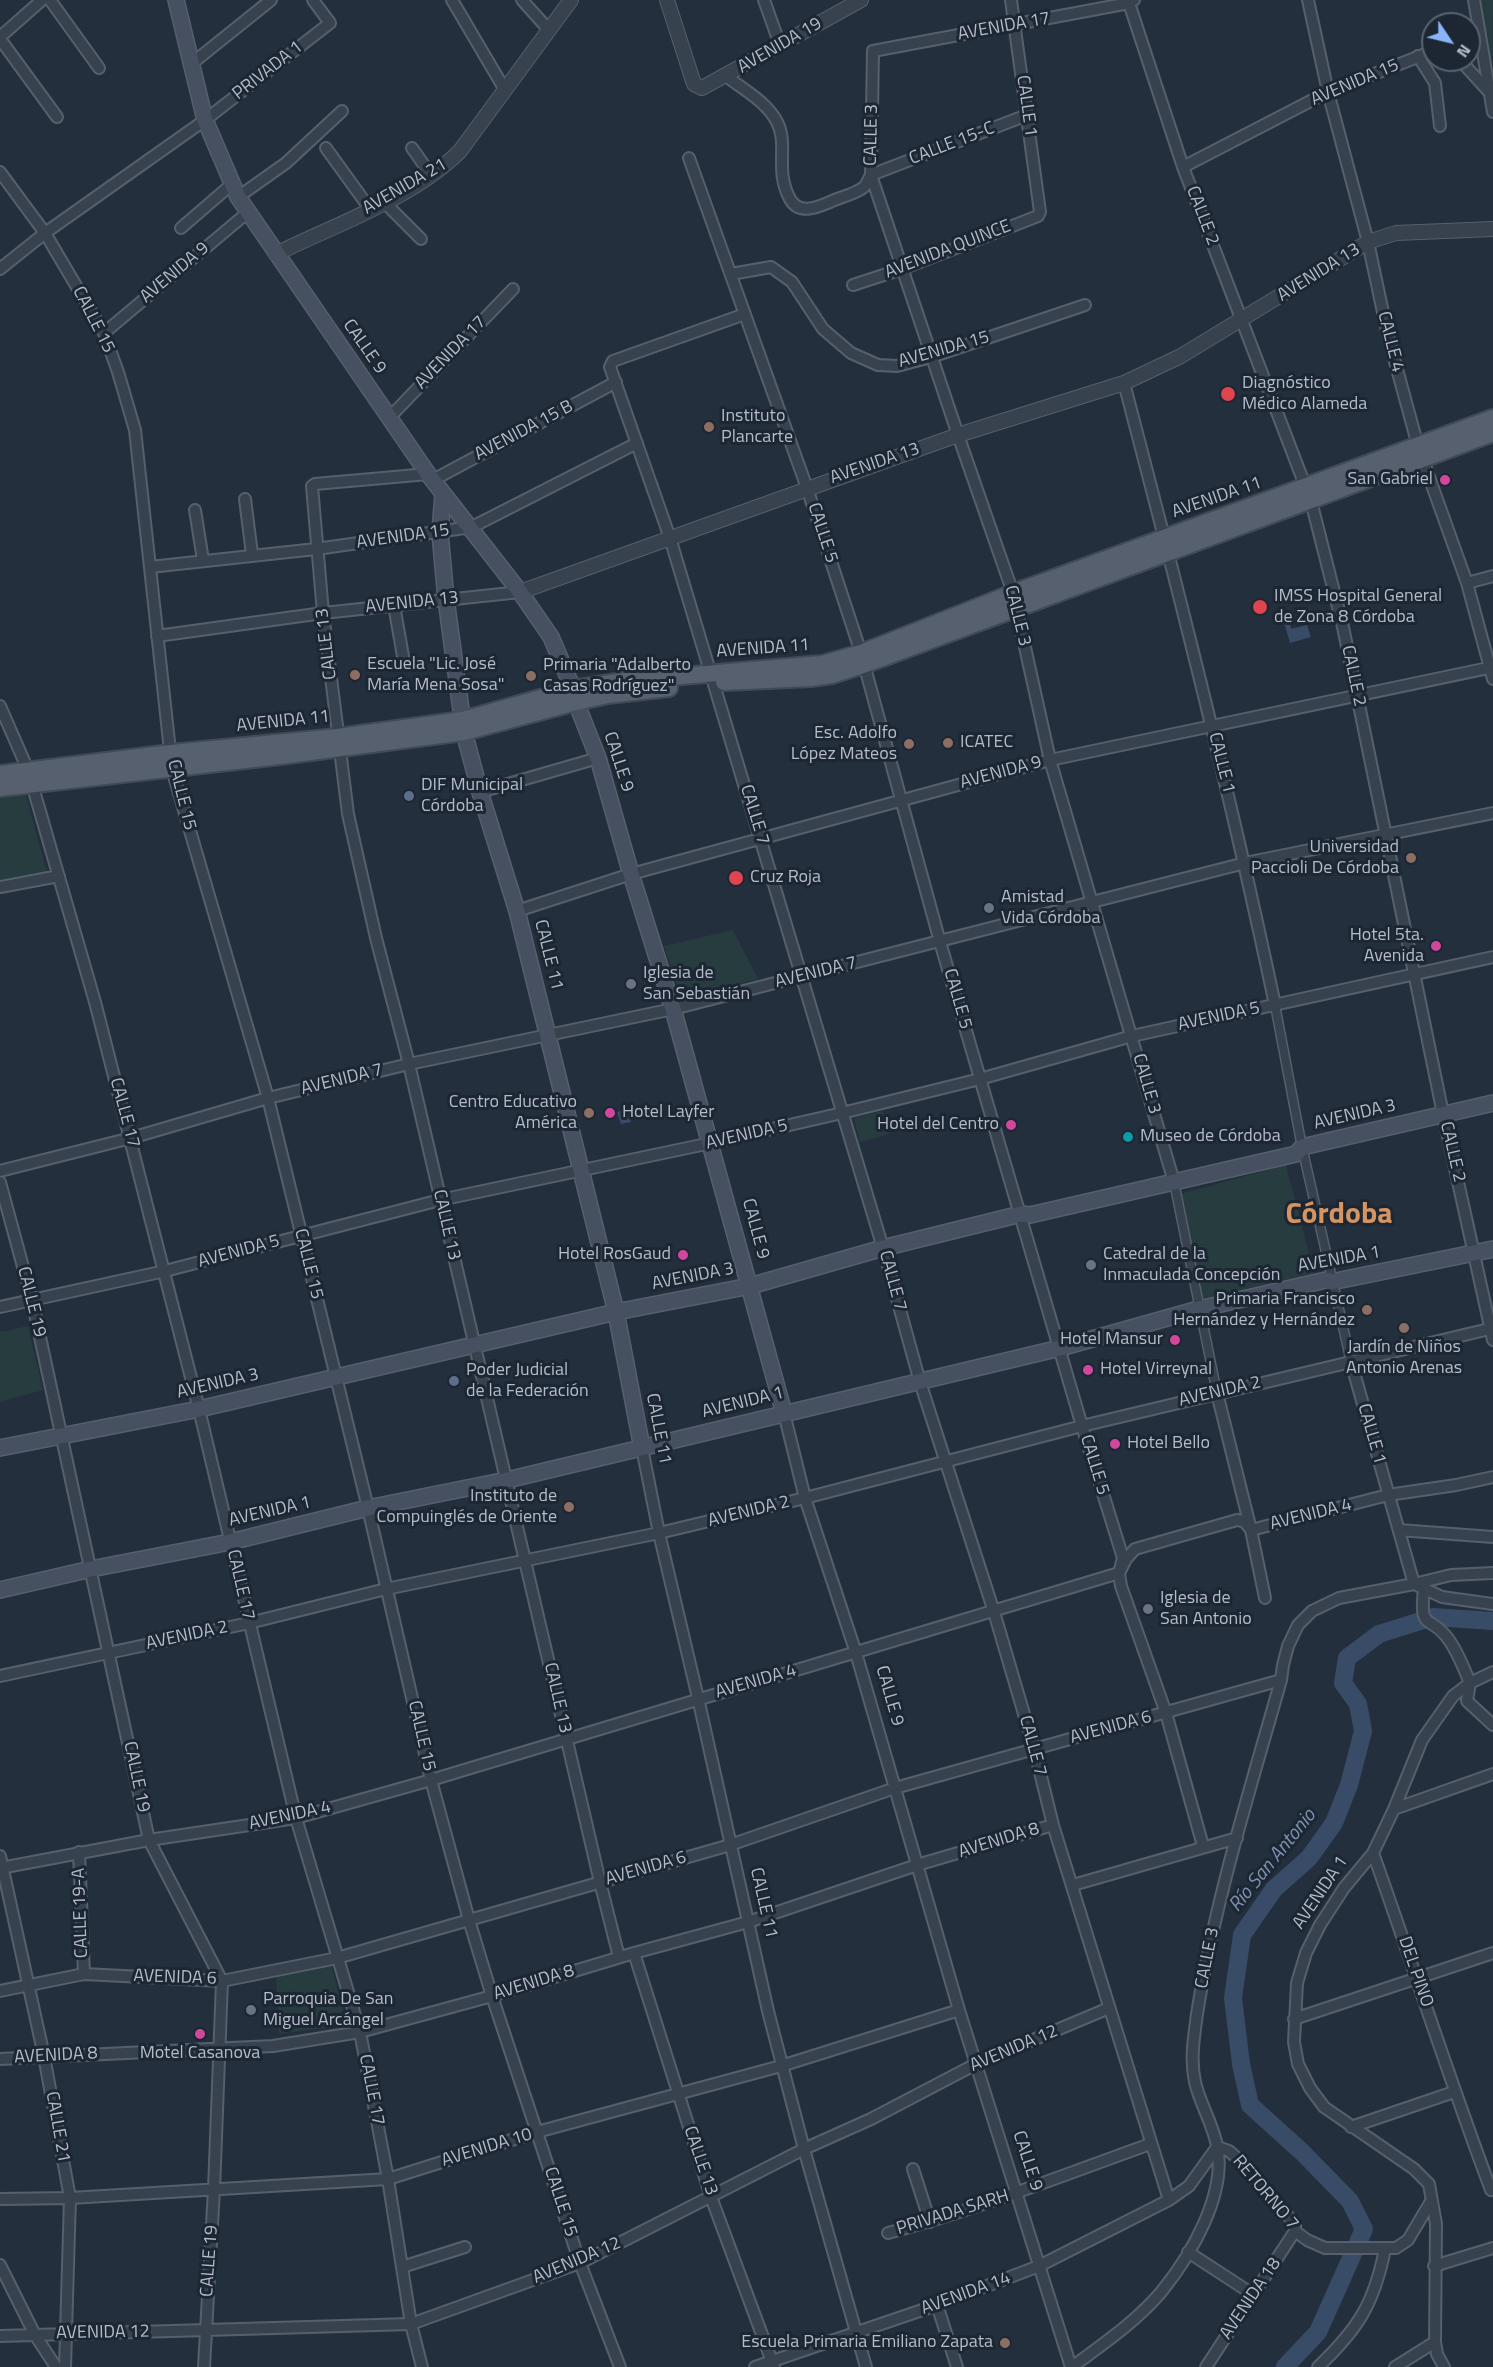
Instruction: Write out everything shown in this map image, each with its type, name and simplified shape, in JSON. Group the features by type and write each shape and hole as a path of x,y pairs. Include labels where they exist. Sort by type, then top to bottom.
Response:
{"main road":[{"name":"CALLE 9","path":"176,0 205,120 247,213 430,477 472,527 551,638 598,758 631,874 674,1009 784,1413"},
{"name":"AVENIDA 11","path":"1420,453 1493,418"},
{"name":"AVENIDA 11","path":"0,774 30,776 338,743 463,726 574,695 608,695 710,678 811,678 832,675 862,659 1167,544 1420,453 1493,433"},
{"name":"CALLE 11","path":"443,494 440,533 446,599 463,726 480,792 517,911 616,1312 642,1448"},
{"name":"AVENIDA 11","path":"0,788 30,776"},
{"name":"AVENIDA 3","path":"0,1448 199,1409 616,1312 750,1286 883,1248 1021,1214 1030,1215 1296,1154 1302,1147 1493,1103"},
{"name":"AVENIDA 1","path":"0,1590 91,1569 230,1542 368,1509 507,1480 1060,1348 1199,1309 1326,1280 1331,1282 1493,1249"}],"street":[{"path":"42,0 0,38 57,117"},
{"path":"50,0 99,68"},
{"path":"190,65 271,0"},
{"name":"PRIVADA 1","path":"205,120 330,23 313,0"},
{"path":"452,0 505,90"},
{"path":"522,0 549,30"},
{"name":"AVENIDA 21","path":"276,254 384,202 431,176 460,151 571,0"},
{"name":"AVENIDA 19","path":"667,0 694,84 702,88 856,1"},
{"path":"764,0 780,45"},
{"name":"CALLE 1","path":"1011,0 1041,212"},
{"name":"CALLE 4","path":"1308,0 1328,92 1368,242 1388,336 1420,453 1467,583 1492,667 1493,679"},
{"path":"1474,0 1493,112"},
{"name":"AVENIDA 17","path":"873,51 1130,1"},
{"name":"CALLE 2","path":"1130,1 1183,167 1308,494 1343,627 1443,1114 1493,1340"},
{"name":"CALLE 3","path":"873,51 871,175 1015,601 1050,760 1174,1182"},
{"name":"AVENIDA 15","path":"1183,167 1328,92 1421,55"},
{"path":"1418,56 1435,83 1440,126"},
{"path":"1471,72 1491,93"},
{"name":"CALLE 15-C","path":"726,76 769,109 781,134 783,186 793,204 800,208 813,210 864,187 871,175 1027,115"},
{"path":"182,228 235,190 294,157 342,111"},
{"path":"0,269 45,233 205,120"},
{"path":"326,148 370,209"},
{"path":"412,148 431,176"},
{"name":"CALLE 5","path":"689,158 807,488 862,659 940,942 1123,1558 1119,1573 1121,1586 1166,1713 1203,1846"},
{"name":"CALLE 15","path":"0,172 45,233 104,333 135,430 171,761 268,1098 432,1780 469,1920 580,2263 620,2367"},
{"path":"384,202 421,239"},
{"name":"AVENIDA QUINCE","path":"853,285 902,269 1038,216 1041,212"},
{"name":"AVENIDA 9","path":"104,333 247,213"},
{"name":"AVENIDA 13","path":"157,636 394,604 520,592 958,435 1124,383 1181,356 1368,242 1396,233 1493,229"},
{"name":"AVENIDA 15","path":"731,274 771,267 792,282 823,329 851,352 878,365 897,366 931,357 1085,305"},
{"name":"AVENIDA 17","path":"389,417 513,288"},
{"name":"CALLE 7","path":"745,314 612,361 610,364 670,538 710,678 883,1248 920,1382 994,1612 1034,1748 1053,1825 1169,2200"},
{"name":"AVENIDA 15 B","path":"430,477 616,382"},
{"name":"CALLE 1","path":"1124,383 1167,544 1245,863 1302,1147 1351,1362 1388,1495 1419,1587 1426,1621 1448,1639 1470,1683"},
{"name":"AVENIDA 15","path":"150,567 252,554 316,549 472,527 637,443"},
{"name":"CALLE 13","path":"430,477 312,486 316,549 338,743 348,814 376,938 409,1064 619,1957"},
{"path":"245,499 252,554"},
{"path":"195,510 203,560"},
{"path":"1467,583 1493,576"},
{"path":"394,604 405,662"},
{"name":"AVENIDA 9","path":"517,911 631,874 1050,760 1492,667"},
{"name":"CALLE 17","path":"0,706 30,776 131,1138 199,1409 296,1818 360,2031 388,2178 411,2324 422,2367"},
{"path":"480,792 598,758"},
{"name":"AVENIDA 7","path":"0,1171 131,1138 268,1098 409,1064 674,1009 1245,863 1493,813"},
{"path":"0,886 59,876"},
{"name":"AVENIDA 5","path":"0,1307 165,1271 440,1200 842,1113 980,1079 1132,1036 1493,957"},
{"name":"CALLE 19","path":"0,1182 32,1300 63,1436 149,1840 222,1981 204,2367"},
{"path":"1174,1182 1199,1309 1265,1598"},
{"name":"AVENIDA 2","path":"0,1676 249,1623 386,1589 659,1533 805,1498 1082,1426 1492,1328"},
{"name":"CALLE 9","path":"784,1413 805,1498 856,1653 959,2010 1072,2367"},
{"name":"CALLE 11","path":"642,1448 659,1533 781,2066 866,2367"},
{"name":"AVENIDA 4","path":"1,1864 296,1818 432,1780 1119,1573 1126,1559 1135,1549 1237,1520 1244,1521 1251,1530 1388,1495 1493,1477"},
{"path":"1400,1530 1493,1537"},
{"path":"1419,1587 1451,1575 1493,1573"},
{"path":"1419,1587 1442,1597 1493,1604"},
{"name":"CALLE 3","path":"1218,2147 1195,2082 1192,2049 1221,1892 1281,1680 1285,1654 1298,1625 1312,1611 1340,1598 1419,1587"},
{"name":"AVENIDA 1","path":"1444,2367 1437,2354 1435,2342 1436,2224 1430,2203 1429,2184 1414,2169 1324,2107 1310,2088 1298,2064 1294,2042 1296,1983 1306,1953 1344,1888 1372,1853 1394,1809 1422,1740 1453,1695 1470,1683 1493,1672"},
{"name":"AVENIDA 6","path":"0,1991 84,1974 222,1981 337,1958 730,1845 895,1788 1281,1680"},
{"path":"1470,1683 1467,1701 1493,1725"},
{"path":"1394,1809 1493,1774"},
{"name":"AVENIDA 8","path":"0,2059 273,2046 360,2031 492,1996 619,1957 748,1922 917,1865 1053,1825"},
{"path":"1073,1885 1237,1838"},
{"name":"CALLE 19-A","path":"79,1852 84,1974"},
{"name":"DEL PINO","path":"1372,1853 1418,1978 1454,2092 1491,2190"},
{"name":"CALLE 21","path":"1,1864 44,2056 70,2198 65,2367"},
{"name":"CALLE 13","path":"634,1953 711,2197 773,2364"},
{"path":"1294,2019 1493,1953"},
{"name":"AVENIDA 12","path":"0,2336 411,2324 580,2263 804,2149 871,2119 976,2064 1109,2008"},
{"name":"AVENIDA 10","path":"0,2199 70,2198 388,2178 537,2132 781,2066 959,2010"},
{"path":"1351,2127 1454,2092"},
{"name":"PRIVADA SARH","path":"888,2233 930,2222 1150,2144"},
{"path":"1072,2367 1126,2326 1162,2291 1188,2252 1207,2217 1214,2196 1218,2147"},
{"name":"RETORNO 7","path":"1169,2200 1189,2187 1218,2147 1230,2151 1238,2159 1295,2224 1296,2231 1307,2241 1325,2248 1347,2250 1396,2248 1408,2240 1430,2203"},
{"path":"913,2169 930,2222"},
{"name":"AVENIDA 14","path":"755,2367 773,2364 1039,2266 1169,2200"},
{"name":"AVENIDA 18","path":"1206,2367 1296,2231"},
{"path":"402,2266 465,2247"},
{"path":"1434,2266 1493,2248"},
{"path":"1318,2367 1361,2319 1377,2287 1383,2249"},
{"path":"1188,2252 1254,2295"},
{"path":"0,2265 35,2335 56,2367"},
{"path":"938,2305 957,2367"},
{"path":"1395,2367 1435,2342"}],"green space":[{"path":"1479,0 1493,0 1492,68"},
{"path":"26,795 47,873 0,881 0,798"},
{"path":"733,930 758,979 682,1000 664,946"},
{"path":"883,1111 889,1134 860,1142 854,1118"},
{"path":"1286,1165 1314,1273 1201,1299 1180,1194"},
{"path":"28,1326 43,1390 0,1402 0,1329 1,1332"},
{"path":"331,1964 347,2025 279,2034 276,1975"}],"water":[{"path":"1292,616 1294,623 1290,624 1291,629 1307,625 1311,637 1290,643 1283,618"},
{"path":"627,1109 631,1122 621,1124 617,1112"}],"waterway":[{"name":"Río San Antonio","path":"1285,2367 1318,2332 1364,2229 1350,2201 1302,2152 1250,2105 1241,2064 1233,1998 1242,1935 1274,1889 1309,1858 1334,1823 1349,1785 1363,1731 1358,1704 1343,1683 1347,1658 1379,1634 1433,1617 1493,1621"}],"place":[{"name":"Diagnóstico Médico Alameda","path":"1228,394"},
{"name":"Instituto Plancarte","path":"709,427"},
{"name":"San Gabriel","path":"1445,480"},
{"name":"IMSS Hospital General de Zona 8 Córdoba","path":"1260,607"},
{"name":"Escuela \"Lic. José María Mena Sosa\"","path":"355,675"},
{"name":"Primaria \"Adalberto Casas Rodríguez\"","path":"531,676"},
{"name":"ICATEC","path":"948,743"},
{"name":"Esc. Adolfo López Mateos","path":"909,744"},
{"name":"DIF Municipal Córdoba","path":"409,796"},
{"name":"Universidad Paccioli De Córdoba","path":"1411,858"},
{"name":"Cruz Roja","path":"736,878"},
{"name":"Amistad Vida Córdoba","path":"989,908"},
{"name":"Hotel 5ta. Avenida","path":"1436,946"},
{"name":"Iglesia de San Sebastián","path":"631,984"},
{"name":"Centro Educativo América","path":"589,1113"},
{"name":"Hotel Layfer","path":"610,1113"},
{"name":"Hotel del Centro","path":"1011,1125"},
{"name":"Museo de Córdoba","path":"1128,1137"},
{"name":"Hotel RosGaud","path":"683,1255"},
{"name":"Catedral de la Inmaculada Concepción","path":"1091,1265"},
{"name":"Primaria Francisco Hernández y Hernández","path":"1367,1310"},
{"name":"Jardín de Niños Antonio Arenas","path":"1404,1328"},
{"name":"Hotel Mansur","path":"1175,1340"},
{"name":"Hotel Virreynal","path":"1088,1370"},
{"name":"Poder Judicial de la Federación","path":"454,1381"},
{"name":"Hotel Bello","path":"1115,1444"},
{"name":"Instituto de Compuinglés de Oriente","path":"569,1507"},
{"name":"Iglesia de San Antonio","path":"1148,1609"},
{"name":"Parroquia De San Miguel Arcángel","path":"251,2010"},
{"name":"Motel Casanova","path":"200,2034"},
{"name":"Escuela Primaria Emiliano Zapata","path":"1005,2343"}],"district":[{"name":"Córdoba","path":"1339,1216"}]}
